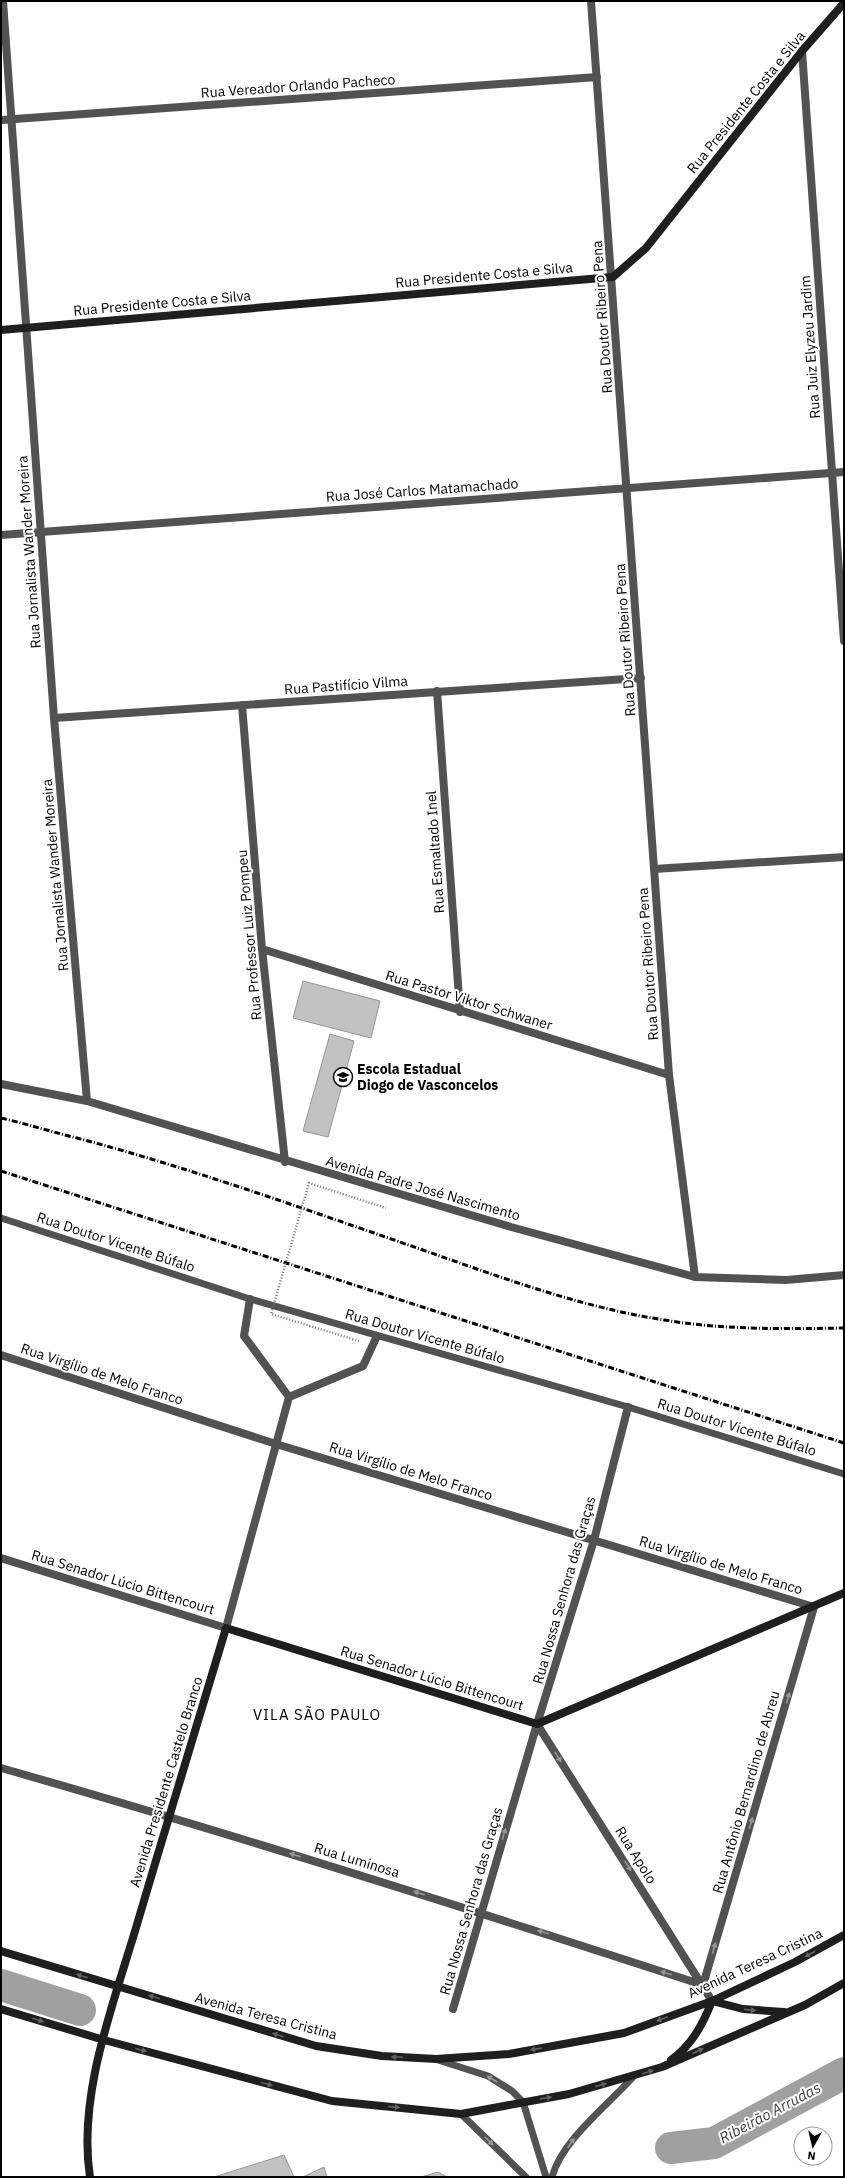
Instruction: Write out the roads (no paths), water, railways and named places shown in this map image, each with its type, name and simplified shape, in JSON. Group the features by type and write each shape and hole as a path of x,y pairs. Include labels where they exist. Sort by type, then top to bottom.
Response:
{"street":[{"name":"Rua Jornalista Wander Moreira","path":"3,1 10,119 54,718 87,1101"},
{"name":"Rua Doutor Ribeiro Pena","path":"591,1 613,277 669,1075 695,1277"},
{"name":"Rua Presidente Costa e Silva","path":"1,330 613,277 646,248 802,51 844,3"},
{"name":"Rua Juiz Elyzeu Jardim","path":"802,51 844,640"},
{"name":"Rua Vereador Orlando Pacheco","path":"1,120 597,77"},
{"name":"Rua José Carlos Matamachado","path":"1,535 844,472"},
{"name":"Rua Pastifício Vilma","path":"54,718 641,678"},
{"name":"Rua Esmaltado Inel","path":"437,691 460,1012"},
{"name":"Rua Professor Luiz Pompeu","path":"242,705 262,949 285,1162"},
{"path":"654,869 844,857"},
{"name":"Rua Pastor Viktor Schwaner","path":"262,949 460,1012 669,1075"},
{"name":"Avenida Padre José Nascimento","path":"1,1084 87,1101 285,1162 511,1227 695,1277 786,1280 844,1275"},
{"path":"250,1300 244,1336 289,1397 363,1366 377,1336"},
{"name":"Rua Virgílio de Melo Franco","path":"1,1355 276,1444 814,1607"},
{"name":"Avenida Presidente Castelo Branco","path":"90,2177 87,2159 90,2090 169,1816 226,1628 289,1397"},
{"name":"Rua Nossa Senhora das Graças","path":"453,2009 537,1724 594,1540 628,1407"},
{"name":"Rua Senador Lúcio Bittencourt","path":"1,1558 537,1724 844,1593"},
{"name":"Rua Antônio Bernardino de Abreu","path":"703,1985 814,1607"},
{"name":"Rua Apolo","path":"537,1724 712,2001"},
{"name":"Rua Luminosa","path":"1,1768 169,1816 481,1912 703,1985"},
{"name":"Avenida Teresa Cristina","path":"1,1951 316,2046 382,2056 436,2059 509,2054 624,2033 712,2001 795,1962 844,1935"},
{"path":"1,2009 104,2040 332,2101 461,2114 569,2094 662,2067 790,2011 844,1983"},
{"path":"662,2067 688,2045 701,2027 712,2001 743,2010 790,2011"}],"lane":[{"name":"Rua Doutor Vicente Búfalo","path":"1,1218 250,1300 628,1407 844,1474"},
{"path":"436,2059 488,2076 512,2091 523,2102 546,2177"},
{"path":"552,2177 554,2168 579,2131 613,2099 634,2076"},
{"path":"461,2114 526,2177"}],"waterway":[{"name":"Ribeirão Arrudas","path":"1,1985 80,2010"},
{"name":"Ribeirão Arrudas","path":"671,2148 714,2143 844,2073"}],"railway":[{"path":"1,1118 121,1150 207,1176 540,1290 602,1307 664,1320 709,1326 776,1329 844,1328"},
{"path":"1,1171 844,1443"}],"place":[{"name":"Escola Estadual Diogo de Vasconcelos","path":"343,1077"}],"district":[{"name":"VILA SÃO PAULO","path":"317,1715"}]}
